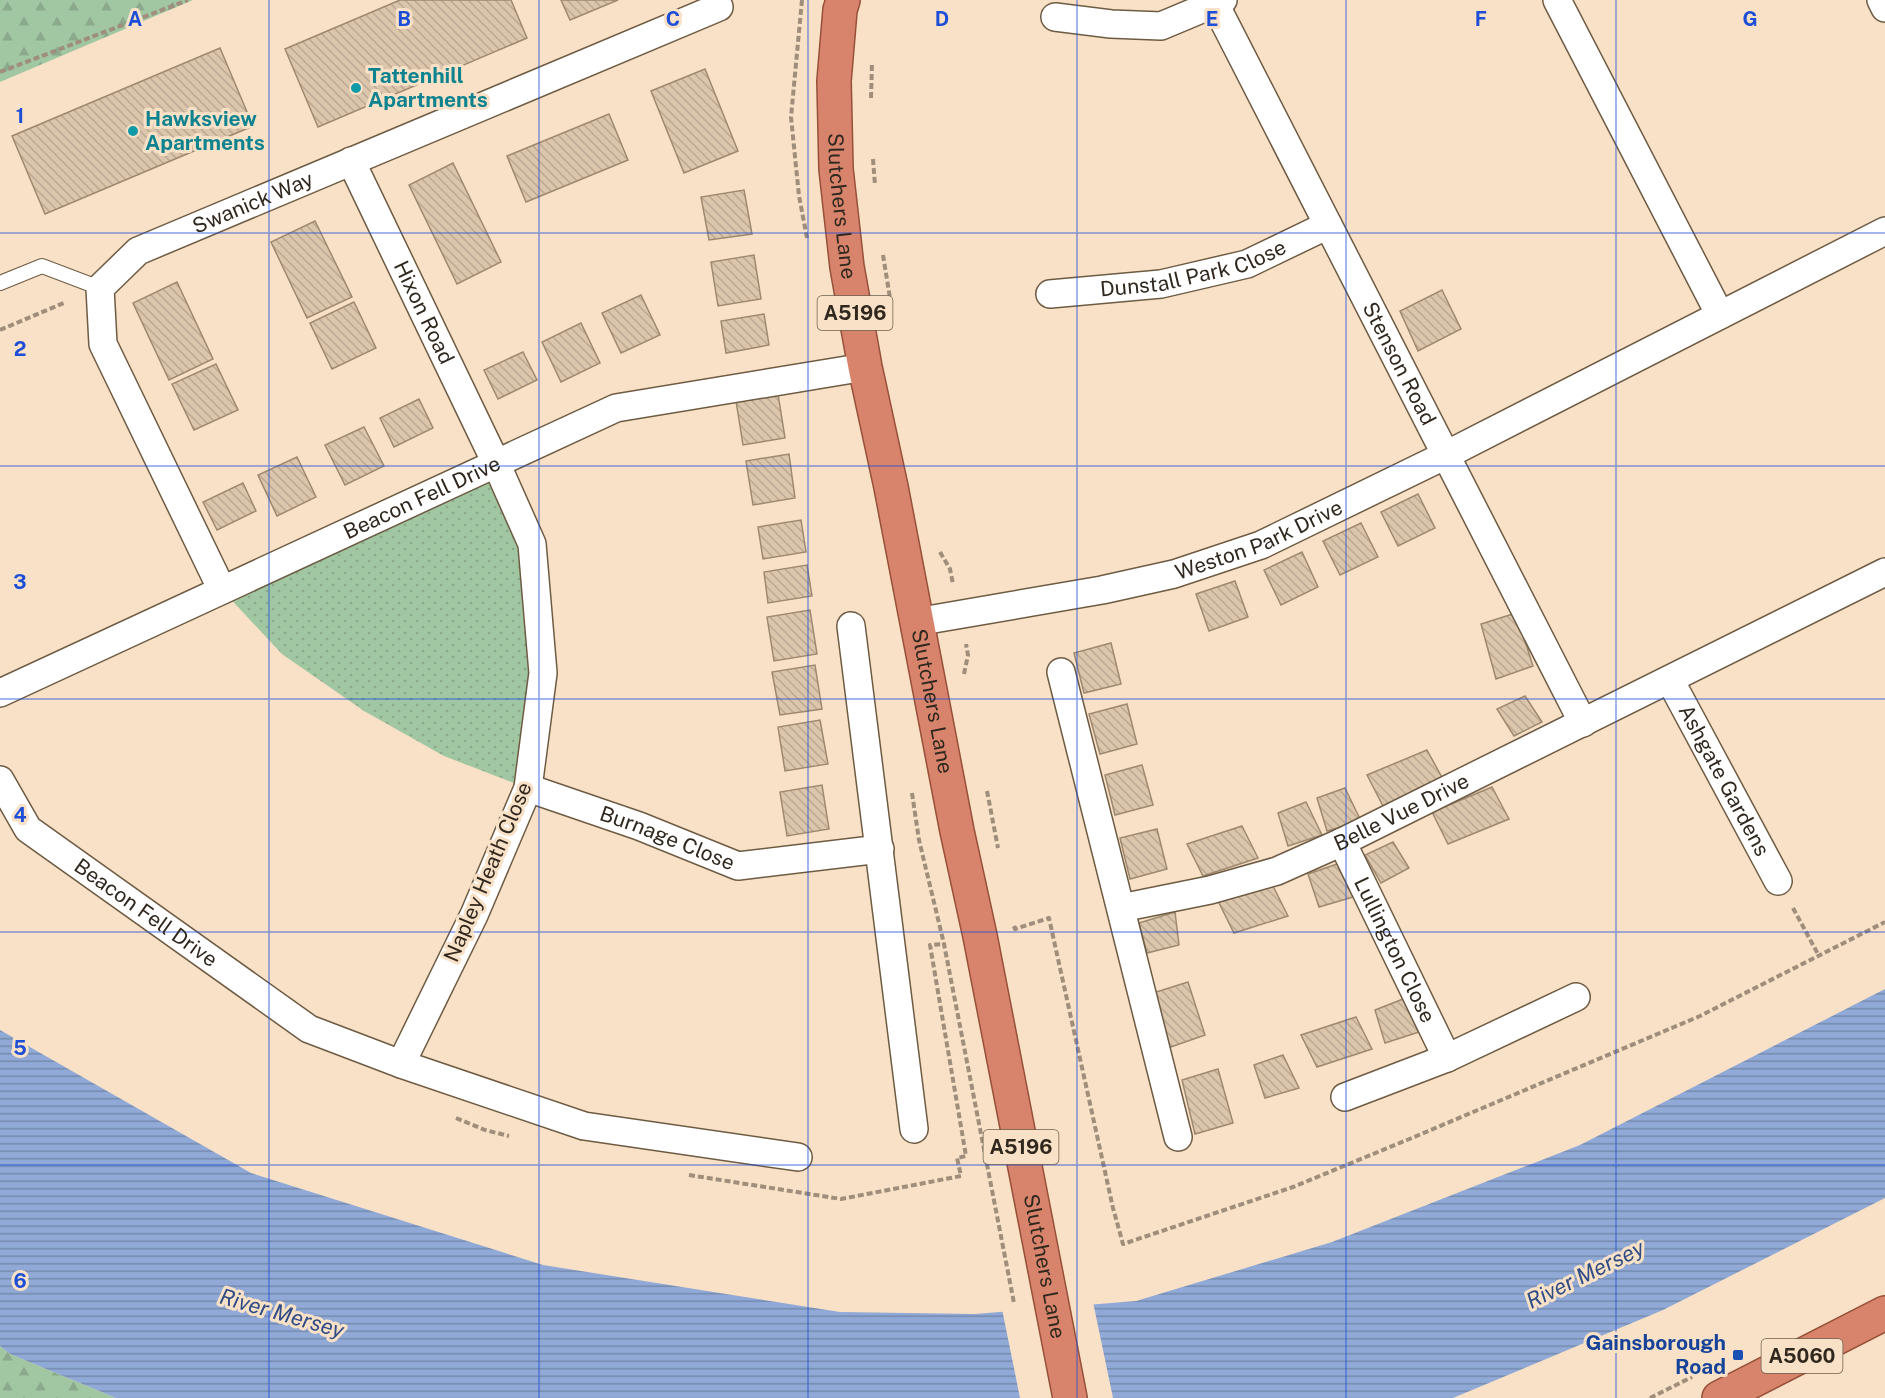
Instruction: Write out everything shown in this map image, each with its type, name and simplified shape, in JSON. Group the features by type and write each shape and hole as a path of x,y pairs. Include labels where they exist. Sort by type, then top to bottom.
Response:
{"highway":[{"name":"Slutchers Lane","path":"843,0 840,10 834,81 836,169 847,267 1070,1398"},
{"name":"A5060","path":"1719,1398 1885,1313"}],"street":[{"path":"1557,0 1720,315"},
{"path":"1881,0 1885,8"},
{"path":"1055,17 1111,24 1161,26 1219,2"},
{"name":"Stenson Road","path":"1219,2 1328,225 1582,723"},
{"name":"Swanick Way","path":"100,288 138,251 719,7"},
{"name":"Hixon Road","path":"351,161 496,463"},
{"name":"Dunstall Park Close","path":"1050,294 1161,284 1247,264 1328,225"},
{"name":"Weston Park Drive","path":"916,622 1102,590 1174,574 1261,545 1446,455 1885,231"},
{"path":"100,288 103,344 222,590"},
{"name":"Beacon Fell Drive","path":"0,693 616,408 865,367"},
{"name":"Napley Heath Close","path":"401,1064 474,915 528,788 543,673 532,544 496,463"},
{"name":"Belle Vue Drive","path":"1121,908 1210,890 1277,871 1342,842 1885,572"},
{"path":"851,626 914,1129"},
{"path":"1061,672 1178,1137"},
{"name":"Ashgate Gardens","path":"1670,680 1778,881"},
{"name":"Beacon Fell Drive","path":"0,780 28,829 309,1029 401,1064"},
{"name":"Burnage Close","path":"528,788 639,826 738,866 880,849"},
{"name":"Lullington Close","path":"1342,842 1447,1058"},
{"path":"1345,1097 1447,1058 1576,997"},
{"path":"401,1064 584,1126 798,1157"}],"lane":[{"path":"0,283 42,266 100,288"}],"path":[{"path":"0,72 188,0"},
{"path":"871,99 873,53"},
{"path":"872,158 876,192"},
{"path":"882,250 892,309"},
{"path":"0,330 100,288"},
{"path":"937,545 950,569"},
{"path":"964,676 968,655"},
{"path":"985,780 999,849"},
{"path":"880,849 957,831"},
{"path":"1778,881 1819,956"},
{"path":"1012,917 1015,929"},
{"path":"681,1174 841,1199 961,1176 957,1158 966,1156 930,945 944,944"}],"green space":[{"path":"0,0 193,0 0,82"},
{"path":"496,464 532,544 542,672 527,788 444,756 364,711 282,654 223,591"},
{"path":"0,1346 10,1354 116,1398 0,1398"}],"water":[{"name":"River Mersey","path":"1885,989 1885,1198 1663,1310 1453,1398 116,1398 10,1354 0,1346 0,1030 251,1173 543,1265 840,1312 975,1314 1136,1301 1332,1242 1580,1145"}],"pier":[{"path":"1093,1302 1113,1398 1020,1398 1002,1309"}],"building":[{"name":"Tattenhill Apartments","path":"400,0 511,0 527,38 318,127 285,49"},
{"path":"561,0 618,0 570,20"},
{"name":"Hawksview Apartments","path":"220,48 253,126 45,214 12,136"},
{"path":"705,69 738,151 684,173 651,91"},
{"path":"609,114 628,160 526,202 507,156"},
{"path":"453,163 501,262 457,284 409,185"},
{"path":"744,190 752,234 709,240 701,197"},
{"path":"315,221 352,297 307,318 271,242"},
{"path":"754,255 761,299 718,306 711,262"},
{"path":"177,282 213,359 169,380 133,303"},
{"path":"1442,290 1461,329 1418,351 1400,311"},
{"path":"641,295 660,335 621,353 602,313"},
{"path":"354,302 376,348 332,369 310,323"},
{"path":"764,314 769,345 726,353 721,321"},
{"path":"581,323 600,363 561,382 542,342"},
{"path":"523,352 537,380 498,399 484,370"},
{"path":"216,364 238,410 194,430 172,384"},
{"path":"778,394 785,438 743,445 736,401"},
{"path":"419,399 433,428 394,447 380,418"},
{"path":"364,427 384,466 345,485 325,445"},
{"path":"789,454 795,498 753,505 746,461"},
{"path":"297,457 316,497 277,516 258,475"},
{"path":"243,483 256,511 217,530 203,502"},
{"path":"1418,494 1435,528 1398,546 1381,512"},
{"path":"801,520 806,552 763,559 758,527"},
{"path":"1361,523 1378,557 1340,575 1323,541"},
{"path":"1302,552 1318,587 1281,605 1264,570"},
{"path":"807,565 812,596 768,603 764,572"},
{"path":"1235,581 1248,617 1209,631 1196,594"},
{"path":"810,610 817,654 774,661 767,617"},
{"path":"1516,613 1533,666 1496,679 1481,624"},
{"path":"1111,643 1121,684 1084,693 1074,653"},
{"path":"815,665 822,709 780,715 772,672"},
{"path":"1525,696 1542,722 1514,736 1497,709"},
{"path":"1127,704 1137,744 1100,754 1089,714"},
{"path":"820,720 828,764 785,771 778,727"},
{"path":"1427,750 1444,781 1383,806 1367,775"},
{"path":"1142,765 1153,805 1115,815 1105,775"},
{"path":"822,785 829,829 787,836 780,792"},
{"path":"1492,787 1509,819 1448,844 1432,812"},
{"path":"1345,788 1361,821 1327,831 1317,798"},
{"path":"1306,802 1322,835 1288,846 1278,813"},
{"path":"1242,826 1258,858 1203,876 1187,844"},
{"path":"1157,829 1167,869 1130,879 1120,838"},
{"path":"1393,842 1409,868 1381,883 1365,855"},
{"path":"1337,864 1353,897 1319,907 1308,874"},
{"path":"1272,884 1288,916 1234,933 1218,901"},
{"path":"1175,912 1179,945 1147,953 1139,923"},
{"path":"1188,982 1205,1035 1168,1048 1153,993"},
{"path":"1403,999 1419,1032 1385,1043 1375,1010"},
{"path":"1356,1017 1372,1049 1317,1067 1301,1035"},
{"path":"1283,1055 1299,1088 1265,1098 1254,1065"},
{"path":"1218,1069 1233,1123 1195,1134 1182,1080"}],"place":[{"name":"Tattenhill Apartments","path":"356,88"},
{"name":"Hawksview Apartments","path":"133,131"},
{"name":"Gainsborough Road","path":"1738,1355"}]}
